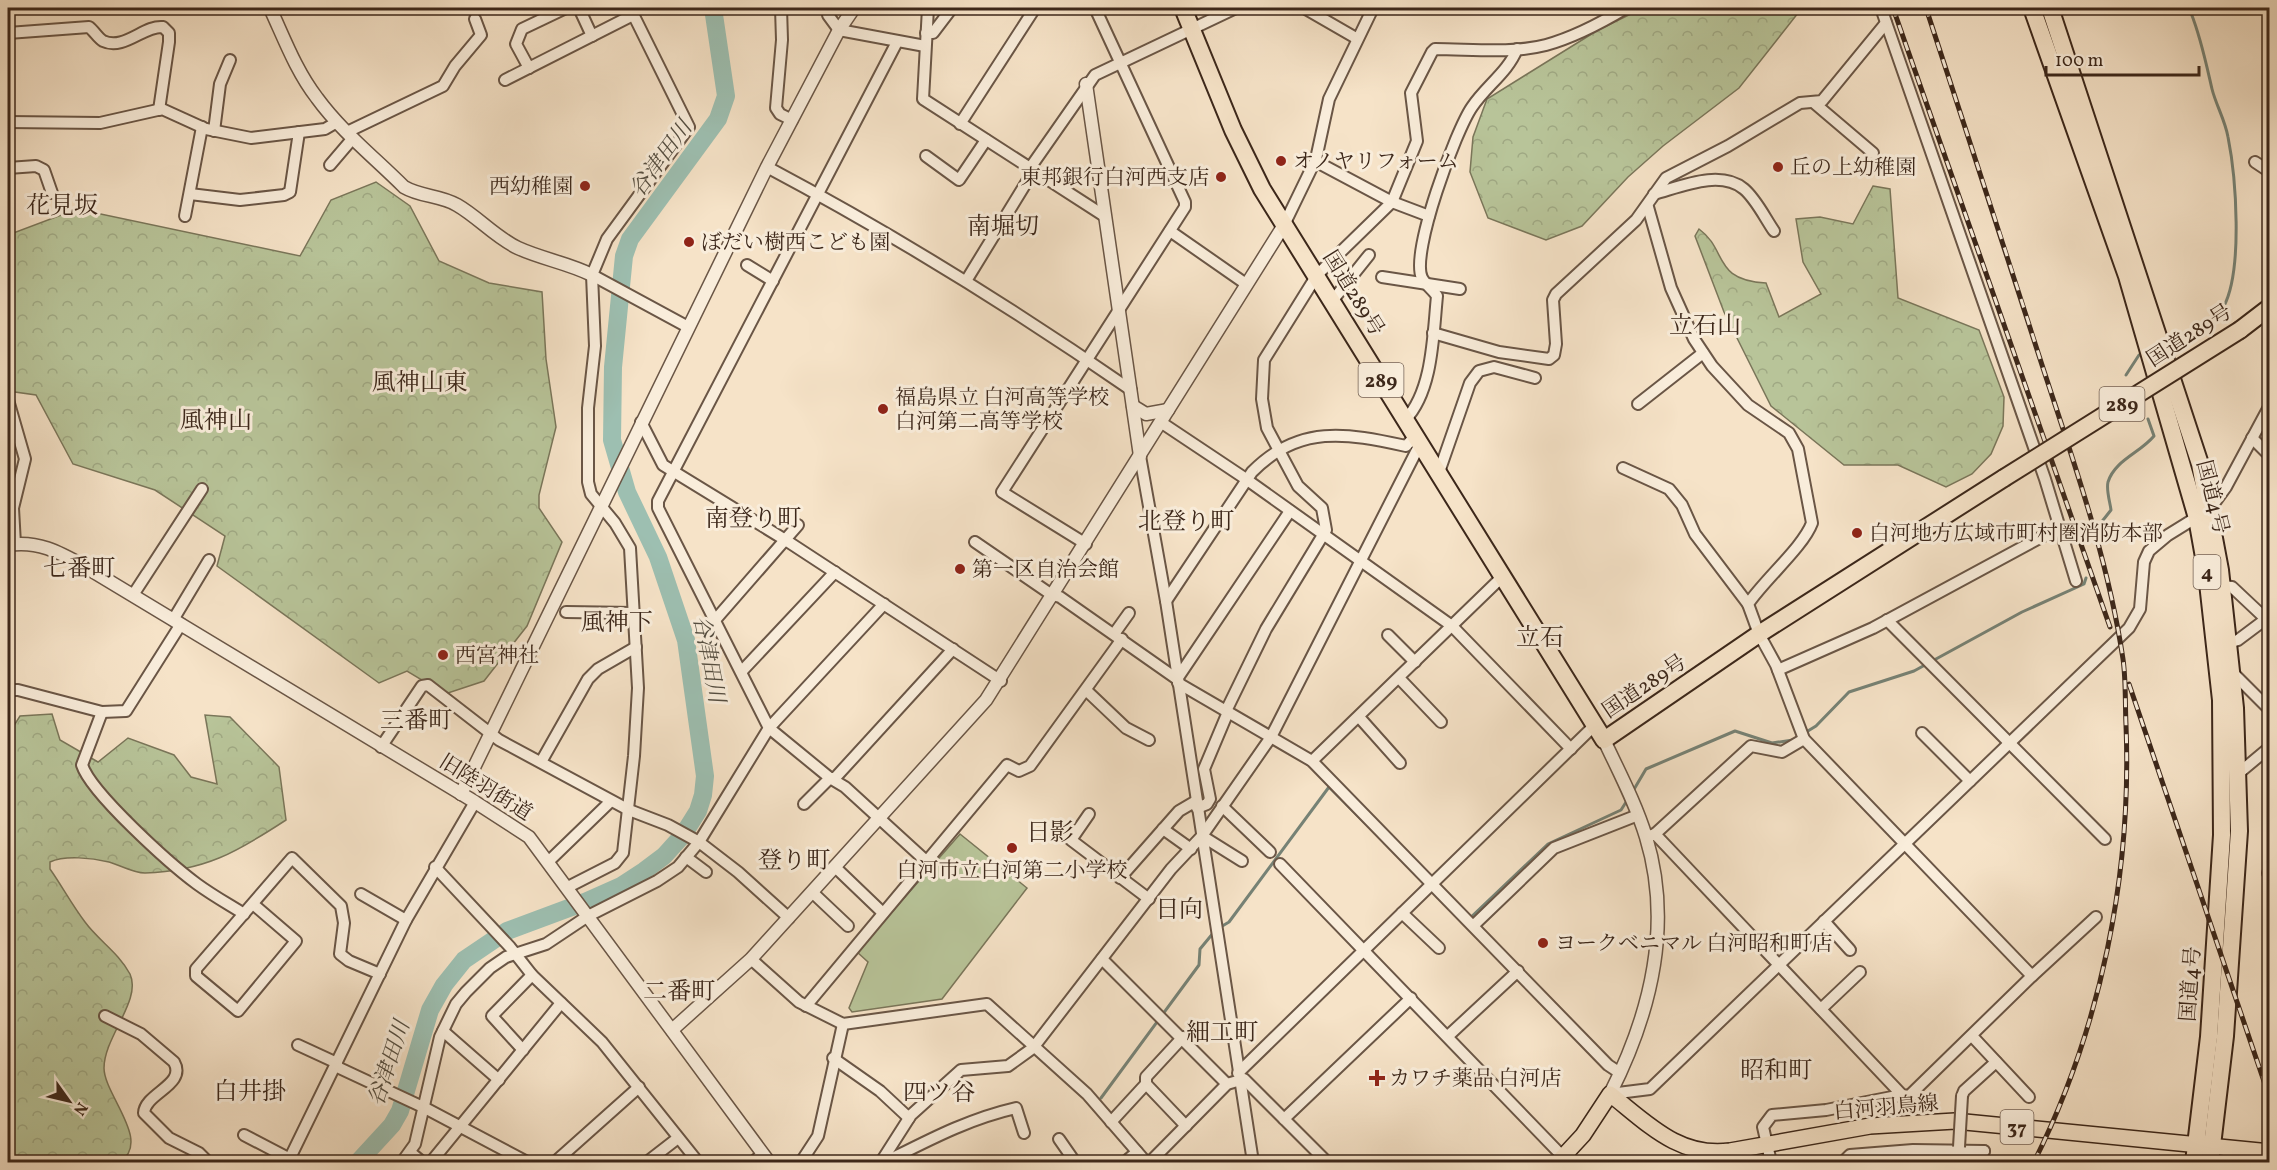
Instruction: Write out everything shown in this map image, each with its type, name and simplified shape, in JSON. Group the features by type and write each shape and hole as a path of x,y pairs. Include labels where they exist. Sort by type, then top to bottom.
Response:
{"highway":[{"name":"国道289号","path":"1183,8 1233,130 1262,189 1604,740 1759,634 2240,330 2270,307"},
{"name":"国道4号","path":"2032,8 2127,276 2203,513 2222,586 2239,773 2239,831 2225,1036 2203,1155"},
{"name":"国道4号","path":"2050,8 2200,464 2221,700 2223,790 2203,1155"}],"main road":[{"name":"白河羽鳥線","path":"1610,1094 1663,1136 1695,1157 1870,1126 1955,1121 2203,1155 2270,1152"},
{"path":"1563,1161 1610,1094"}],"street":[{"path":"270,8 304,79 337,122 404,187 415,194 441,198 458,205 503,240 520,249 570,264 597,276 688,327"},
{"path":"529,68 516,44 522,29 566,8"},
{"path":"579,8 592,36"},
{"path":"782,8 782,40 776,108 780,114 792,120"},
{"path":"828,8 828,15 839,30 925,46"},
{"path":"461,794 767,167 839,30 854,8"},
{"path":"928,8 922,99 1103,215"},
{"path":"926,33 933,33 952,8"},
{"path":"960,124 1035,8"},
{"path":"1086,544 1002,492 1119,312 1170,231 1185,202 1095,8"},
{"path":"966,281 1032,169 1086,84 1095,75 1236,8"},
{"path":"1305,8 1356,38"},
{"path":"672,1030 751,959 986,700 1000,681 1284,225 1315,161 1329,99 1356,38 1373,8"},
{"path":"1120,878 1179,811 1207,804 1210,799 1204,769 1227,712 1266,629 1324,537 1325,514 1316,501 1298,486 1264,420 1262,399 1264,360 1317,275 1392,202 1417,141 1411,93 1432,52 1435,49 1517,49 1546,45 1592,28 1626,8"},
{"path":"1881,8 2060,527 2076,582"},
{"path":"505,80 592,36 632,11 689,127 608,239 597,276 595,346 588,408 588,482 591,494 603,501 630,548 638,688 629,810 621,858 569,889"},
{"path":"330,165 350,135 442,86 455,66 481,35 475,19"},
{"path":"1433,333 1499,352 1549,359 1554,355 1556,344 1552,300 1648,207 1666,178 1728,146 1800,103 1822,101 1887,23"},
{"path":"8,33 89,27 103,41 115,42 137,38 159,27 167,29 169,42 159,110"},
{"path":"897,42 658,501 658,508 769,728 830,778 845,787 926,861"},
{"path":"1405,420 1416,409 1427,370 1433,333 1437,296 1422,277 1420,248 1429,216 1471,108 1513,59 1517,49"},
{"path":"214,131 220,84 230,60"},
{"path":"1086,84 1103,215 1140,456 1166,601 1253,1162"},
{"path":"1813,102 1873,153"},
{"path":"8,122 100,123 159,110 214,131 251,138 325,129 337,122"},
{"path":"185,216 202,127"},
{"path":"190,194 240,200 284,195 290,192 299,132"},
{"path":"926,156 959,180 986,140"},
{"path":"1315,161 1392,202 1429,216"},
{"path":"2255,162 2270,172"},
{"path":"8,168 36,166 44,170 52,193"},
{"path":"767,167 818,194 966,281 1131,390"},
{"path":"1654,194 1707,180 1730,183 1744,189 1774,231"},
{"path":"1648,207 1671,288 1703,353 1748,405 1789,433 1798,449 1809,495 1810,528 1748,604"},
{"path":"1170,231 1246,284"},
{"path":"1333,300 1369,255"},
{"path":"747,265 773,281"},
{"path":"1382,278 1460,289"},
{"path":"1638,404 1703,353"},
{"path":"1438,475 1462,405 1479,371 1494,367 1535,378"},
{"path":"8,399 26,459 13,508 11,544"},
{"path":"1610,1094 1650,1089 2129,628 2140,609 2145,562 2149,551 2168,535 2203,513 2226,487 2270,405"},
{"path":"1133,406 1146,414 1168,410"},
{"path":"641,422 659,460 674,471 787,541 1000,681"},
{"path":"1161,423 1290,510 1324,537 1452,626 1570,749"},
{"path":"1166,601 1246,480 1267,457 1309,437 1336,435 1364,437 1407,446 1417,440"},
{"path":"2252,438 2270,456"},
{"path":"881,1162 909,1118 961,1070 1008,1066 1033,1048 1149,899 1202,836 1270,737 1417,440"},
{"path":"1623,468 1669,489 1682,505 1695,534 1748,604 1759,634 1778,670 1804,739 2032,976"},
{"path":"133,595 202,489"},
{"path":"1178,681 1290,510"},
{"path":"716,619 787,541 798,525"},
{"path":"1778,670 1887,620 2060,527"},
{"path":"975,542 1052,595 1060,597 1178,681 1312,761 1608,1065 1620,1073"},
{"name":"旧陸羽街道","path":"11,544 51,548 475,801 529,837 672,1030 762,1160"},
{"path":"8,690 18,690 102,712 120,713 131,706 209,560"},
{"path":"742,671 835,572"},
{"path":"1312,761 1502,577"},
{"path":"2222,586 2232,587 2266,619 2238,640 2228,643"},
{"path":"402,1162 410,1152 424,1108 443,1031 456,1004 466,992 512,950 546,944 587,913 657,881 686,857 699,842 769,728 884,604"},
{"path":"566,612 634,613"},
{"path":"806,1006 1007,765 1019,771 1030,766 1086,690 1118,637 1129,612"},
{"path":"1887,620 2105,839"},
{"path":"1388,635 1415,662"},
{"path":"541,762 588,679 598,669 636,647"},
{"path":"804,804 830,778 835,778 953,649"},
{"path":"2231,675 2236,675 2270,710"},
{"path":"1399,678 1441,722"},
{"path":"381,747 426,684 490,734 611,801 668,825 699,842 738,872 789,918"},
{"path":"1086,690 1126,728 1149,740"},
{"path":"102,712 82,765 89,781 112,806 196,883 244,914"},
{"path":"1359,717 1400,763"},
{"path":"751,959 806,1006 843,1024 987,1004 1033,1048 1087,1094 1148,1162 1227,1084 1239,1077 1364,950 1596,724"},
{"path":"1922,733 1970,781"},
{"path":"1650,836 1751,746 1782,752 1804,739"},
{"path":"1604,740 1650,836 1778,964 1902,1095"},
{"path":"2239,773 2270,747"},
{"path":"244,1135 289,1161 406,920 475,801"},
{"path":"549,861 611,801"},
{"path":"1222,806 1270,852"},
{"path":"1089,814 1071,840 1149,899"},
{"path":"1474,926 1554,848 1638,815"},
{"path":"1163,829 1191,849"},
{"path":"1202,836 1242,861"},
{"path":"1610,1094 1643,1015 1655,958 1657,899 1650,836"},
{"path":"686,857 706,872"},
{"path":"253,904 296,941 238,1011 195,974 196,969 291,858 341,906 344,923 340,954 349,961 380,974"},
{"path":"1280,864 1448,1036 1563,1161"},
{"path":"435,867 512,950 532,975 602,1042 698,1162"},
{"path":"835,867 883,913"},
{"path":"812,892 848,926"},
{"path":"361,894 406,920"},
{"path":"1402,913 1439,948"},
{"path":"1771,1162 1763,1127 1772,1115 1826,1110 1902,1095 1909,1096 2096,917"},
{"path":"1824,921 1851,950"},
{"path":"1102,959 1183,1037 1227,1084"},
{"path":"1448,1036 1518,971"},
{"path":"1821,1009 1860,972"},
{"path":"523,1050 492,1016 532,975"},
{"path":"1284,1119 1411,998"},
{"path":"431,1162 561,1003"},
{"path":"105,1016 141,1034 174,1062 175,1078 146,1105 144,1113 169,1138 199,1153 208,1162"},
{"path":"801,1162 818,1136 833,1058 843,1024"},
{"path":"443,1031 499,1080"},
{"path":"1972,1036 2029,1097"},
{"path":"1111,1122 1146,1084 1146,1077 1183,1037"},
{"path":"298,1045 527,1162"},
{"path":"833,1058 880,1091 909,1118"},
{"path":"1959,1149 1964,1091 1996,1062"},
{"path":"1239,1077 1244,1079 1284,1119 1322,1161"},
{"path":"1146,1084 1186,1126"},
{"path":"555,1162 639,1088"},
{"path":"885,1162 955,1126 983,1115 1016,1108 1024,1133"},
{"path":"648,1162 678,1138"},
{"path":"1059,1139 1075,1162"},
{"path":"1843,1162 1850,1155 1913,1150 1984,1151 1972,1162"},
{"path":"410,1152 422,1162"},
{"path":"1125,1162 1137,1152"}],"green space":[{"path":"1643,8 1802,8 1739,88 1663,146 1628,177 1582,226 1546,240 1488,218 1470,172 1473,137 1487,99 1598,30"},
{"path":"376,182 410,206 439,261 489,283 542,292 546,359 556,427 539,495 539,508 562,542 527,626 484,681 445,694 407,671 379,683 217,566 225,536 155,490 73,464 36,395 8,391 8,235 77,209 300,256 331,200"},
{"path":"1873,186 1890,189 1898,298 1979,330 2004,397 2003,426 1991,454 1972,474 1946,487 1898,465 1844,465 1771,406 1724,312 1695,236 1699,229 1708,237 1723,263 1737,276 1749,281 1766,283 1779,317 1821,294 1803,262 1796,219 1820,217 1853,224"},
{"path":"52,714 60,740 98,762 128,738 174,755 191,777 217,784 205,715 230,717 279,767 286,820 252,842 220,858 185,868 145,873 87,858 63,858 50,862 50,869 80,916 130,974 131,995 110,1044 104,1068 106,1079 129,1130 131,1142 128,1153 120,1162 8,1162 8,735 20,716"},
{"path":"960,834 1027,888 942,999 852,1012 849,1008 868,962 857,952"}],"waterway":[{"name":"谷津田川","path":"358,1162 392,1125 400,1111 430,1010 444,985 464,960 507,931 585,902 621,886 644,871 664,856 683,835 698,811 703,795 705,776 686,640 658,557 627,492 612,440 613,367 624,256 630,239 718,119 726,96 713,8"},
{"path":"2172,342 2208,322 2220,312 2230,290 2236,247 2235,198 2228,137 2191,13 2195,8"},
{"path":"2126,375 2139,355"},
{"path":"2100,524 2111,510 2108,492 2111,474 2154,436 2148,419"},
{"path":"1803,734 1816,726 1849,692 1914,671 2022,612 2084,584 2086,578"},
{"path":"1633,791 1646,769 1735,731 1772,743 1793,740"},
{"path":"1219,928 1229,922 1329,787 1365,823"},
{"path":"1468,920 1548,844 1621,810 1628,799"},
{"path":"1101,1098 1199,965 1200,949 1214,932"}],"railway":[{"path":"1893,8 2110,627"},
{"path":"1926,8 2089,512 2109,585 2124,667 2127,781 2124,837 2107,949 2094,1004 2077,1058 2034,1162"},
{"path":"2129,684 2270,1099"}],"place":[{"name":"オノヤリフォーム","path":"1281,161"},
{"name":"丘の上幼稚園","path":"1778,167"},
{"name":"東邦銀行白河西支店","path":"1221,177"},
{"name":"西幼稚園","path":"585,186"},
{"name":"ぼだい樹西こども園","path":"689,242"},
{"name":"福島県立 白河高等学校 白河第二高等学校","path":"883,409"},
{"name":"白河地方広域市町村圏消防本部","path":"1857,533"},
{"name":"第一区自治会館","path":"960,569"},
{"name":"西宮神社","path":"443,655"},
{"name":"白河市立白河第二小学校","path":"1012,848"},
{"name":"ヨークベニマル 白河昭和町店","path":"1543,943"},
{"name":"カワチ薬品 白河店","path":"1377,1078"}],"district":[{"name":"花見坂","path":"62,205"},
{"name":"南堀切","path":"1003,226"},
{"name":"立石山","path":"1705,325"},
{"name":"風神山東","path":"420,382"},
{"name":"風神山","path":"216,420"},
{"name":"南登り町","path":"753,518"},
{"name":"北登り町","path":"1186,521"},
{"name":"七番町","path":"79,568"},
{"name":"風神下","path":"617,622"},
{"name":"立石","path":"1540,637"},
{"name":"三番町","path":"416,720"},
{"name":"日影","path":"1050,832"},
{"name":"登り町","path":"794,860"},
{"name":"日向","path":"1179,909"},
{"name":"二番町","path":"679,991"},
{"name":"細工町","path":"1222,1032"},
{"name":"昭和町","path":"1776,1070"},
{"name":"白井掛","path":"250,1091"},
{"name":"四ツ谷","path":"939,1092"}]}
